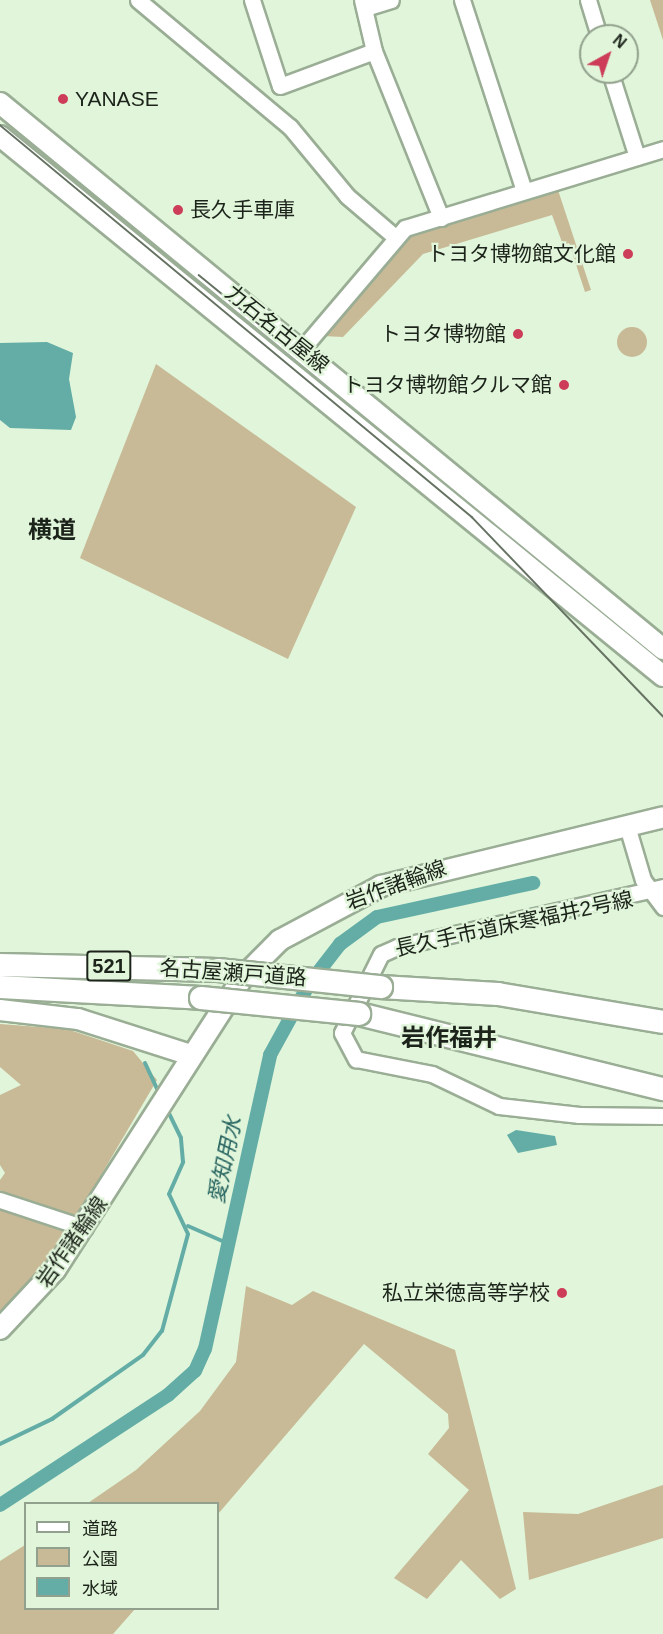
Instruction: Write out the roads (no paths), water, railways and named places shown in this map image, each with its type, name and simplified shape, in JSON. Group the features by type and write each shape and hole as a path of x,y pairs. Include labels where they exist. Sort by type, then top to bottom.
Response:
{"highway":[{"name":"名古屋瀬戸道路","path":"0,965 218,970 387,988 498,994 579,1009"},
{"name":"名古屋瀬戸道路","path":"0,987 201,998 359,1014 390,1019 470,1044 568,1066"},
{"path":"579,1009 663,1022"},
{"path":"579,1009 663,1031"},
{"path":"568,1066 663,1073"},
{"path":"568,1066 663,1089"}],"main road":[{"name":"力石名古屋線","path":"0,103 302,349 663,649"},
{"name":"力石名古屋線","path":"0,136 663,676"},
{"name":"岩作諸輪線","path":"0,1329 51,1275 85,1228 191,1055 244,976 280,940 322,914 381,886 458,863 663,817"},
{"path":"0,1010 78,1019 191,1055"}],"street":[{"path":"138,0 290,127 347,196 395,237"},
{"path":"252,0 280,86 374,51"},
{"path":"391,0 364,4 374,51 441,218"},
{"path":"462,0 524,192"},
{"path":"588,0 595,24"},
{"path":"614,84 637,157"},
{"path":"302,349 405,228 663,149"},
{"path":"627,826 630,849 656,890 663,907"},
{"name":"長久手市道床寒福井2号線","path":"656,890 397,947 381,954 342,1033 356,1059 432,1074 498,1106 579,1115 663,1116"},
{"path":"0,1200 85,1228"}],"water":[{"path":"47,342 73,353 69,379 76,417 71,430 10,428 0,420 0,343"},
{"path":"516,1130 555,1136 557,1145 518,1153 507,1135"}],"waterway":[{"name":"愛知用水","path":"0,1505 168,1395 195,1371 205,1349 270,1055 309,984 340,944 377,917 533,883"},
{"path":"145,1063 160,1095"},
{"path":"0,1444 52,1419 143,1355 162,1331 188,1234 169,1194 183,1162 181,1138 166,1107"},
{"path":"188,1226 227,1243"}],"tram line":[{"path":"0,125 472,517 663,716"},
{"path":"199,275 282,343"}],"place":[{"name":"YANASE","path":"63,99"},
{"name":"長久手車庫","path":"178,210"},
{"name":"トヨタ博物館文化館","path":"628,254"},
{"name":"トヨタ博物館","path":"518,334"},
{"name":"トヨタ博物館クルマ館","path":"564,385"},
{"name":"私立栄徳高等学校","path":"562,1293"}],"district":[{"name":"横道","path":"52,530"},
{"name":"岩作福井","path":"449,1038"}]}
